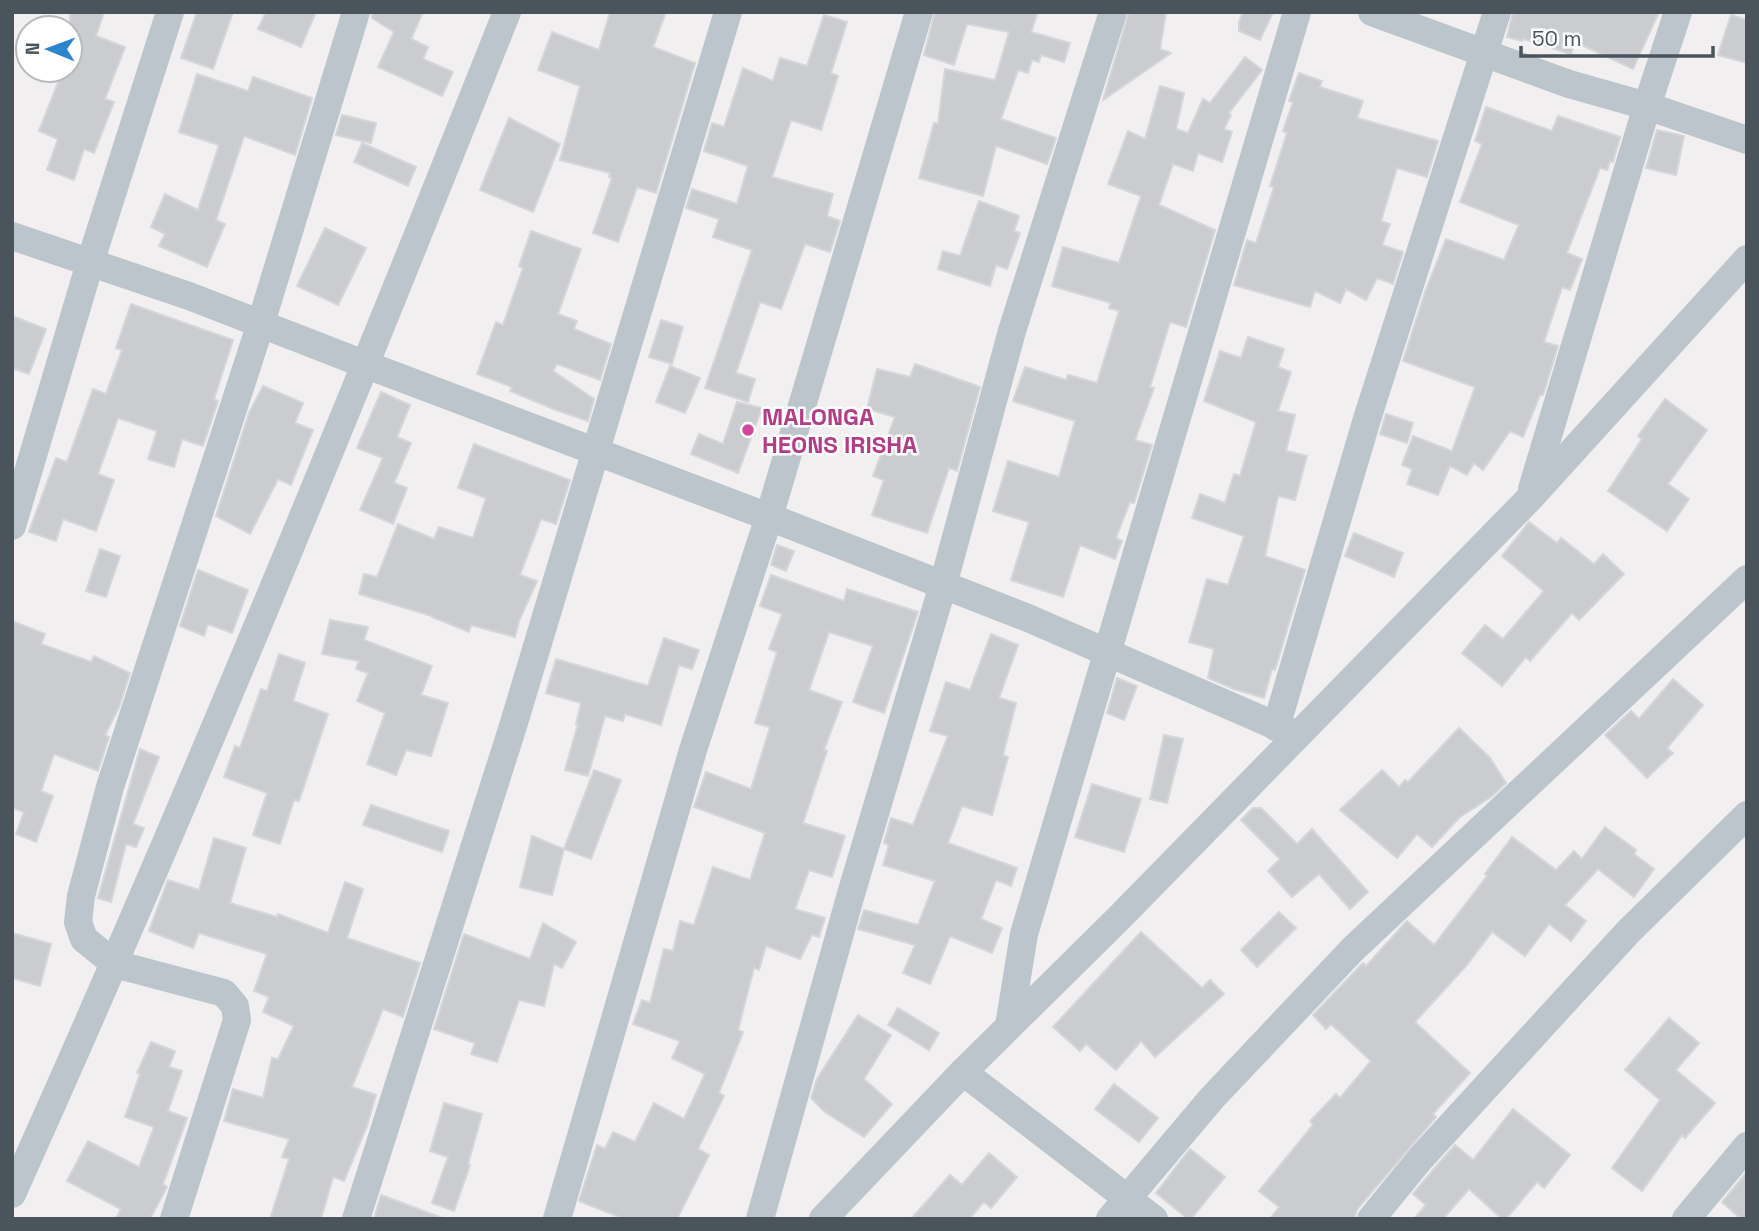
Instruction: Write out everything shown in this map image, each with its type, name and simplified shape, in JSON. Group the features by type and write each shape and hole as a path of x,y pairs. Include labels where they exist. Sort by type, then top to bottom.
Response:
{"street":[{"path":"12,526 90,263 170,12"},
{"path":"174,1219 237,1020 235,1006 224,993 115,964 84,939 78,922 81,897 110,787 261,323 356,12"},
{"path":"12,1194 115,964 507,12"},
{"path":"356,1219 513,726 728,12"},
{"path":"557,1219 693,750 769,517 919,12"},
{"path":"760,1219 850,894 943,584 1012,331 1113,12"},
{"path":"1009,1026 1024,934 1297,12"},
{"path":"1372,12 1569,84 1647,106 1747,140"},
{"path":"1286,731 1367,419 1497,12"},
{"path":"1529,499 1647,106 1678,12"},
{"path":"12,236 189,296 943,584 1286,731"},
{"path":"823,1219 963,1072 1119,918 1286,731 1529,499 1747,259"},
{"path":"1118,1208 1212,1098 1353,949 1747,579"},
{"path":"1371,1219 1429,1149 1628,932 1747,815"},
{"path":"963,1072 1118,1208 1154,1219"},
{"path":"1686,1219 1747,1146"}],"building":[{"path":"104,12 96,36 125,47 105,99 114,102 94,153 84,149 74,180 47,170 58,139 39,131 57,84 84,84 84,14 70,14"},
{"path":"197,12 233,12 213,69 181,58"},
{"path":"266,12 316,12 301,47 258,29"},
{"path":"372,12 423,12 411,39 428,47 423,59 453,72 442,96 378,67 394,32 372,18"},
{"path":"610,12 666,12 653,47 695,63 656,193 637,187 618,242 593,233 612,178 609,177 610,173 560,160 580,86 538,70 552,32 599,50"},
{"path":"935,12 1038,12 1031,32 1070,43 1064,62 1041,55 1039,62 1032,60 1028,73 1018,70 1001,119 1056,138 1047,164 996,146 983,196 919,178 934,123 938,124 945,69 995,80 1009,32 967,24 954,65 924,55"},
{"path":"1129,12 1166,12 1160,49 1171,53 1103,100"},
{"path":"1243,12 1273,12 1260,40 1239,31"},
{"path":"1513,12 1659,12 1633,69 1575,42 1571,54 1523,39 1522,41 1507,37"},
{"path":"824,15 847,22 831,73 838,76 821,130 791,120 772,177 833,194 827,216 840,221 830,252 805,244 781,309 760,302 736,373 755,379 748,402 705,388 752,250 713,237 719,219 686,208 692,189 737,204 748,166 704,151 712,123 724,127 743,68 773,81 780,58 807,66"},
{"path":"1731,15 1747,20 1747,63 1718,55"},
{"path":"1245,57 1262,70 1229,113 1231,115 1224,129 1232,132 1222,162 1198,153 1193,171 1173,164 1159,205 1215,230 1186,327 1170,322 1150,387 1154,388 1135,440 1152,445 1134,503 1130,502 1116,538 1122,541 1115,559 1080,545 1063,597 1011,580 1029,522 993,511 1008,461 1059,477 1075,421 1013,401 1025,367 1066,380 1068,375 1097,383 1119,311 1109,308 1111,303 1052,286 1063,247 1119,263 1141,196 1108,184 1128,131 1145,139 1160,86 1184,93 1176,129 1188,133 1203,99 1210,103"},
{"path":"1299,73 1322,81 1320,87 1363,101 1357,118 1438,141 1427,177 1397,168 1381,221 1390,224 1382,245 1403,252 1393,284 1377,278 1366,300 1346,289 1340,303 1315,291 1310,307 1234,285 1247,240 1256,243 1274,187 1270,186 1287,133 1283,131 1293,102 1289,101"},
{"path":"197,74 248,91 253,77 312,98 295,155 244,136 216,220 225,224 207,267 159,246 165,234 151,227 165,194 198,210 219,145 179,132"},
{"path":"1486,107 1552,131 1558,116 1620,137 1613,162 1610,161 1607,170 1600,168 1567,253 1582,259 1570,290 1562,287 1544,342 1558,346 1543,395 1540,395 1523,437 1510,431 1483,470 1474,463 1467,475 1450,466 1438,495 1407,484 1412,469 1402,465 1413,436 1452,451 1475,387 1403,361 1425,292 1446,239 1504,260 1519,225 1460,202 1482,144 1475,141"},
{"path":"342,115 376,123 371,143 336,135"},
{"path":"509,118 560,144 533,212 480,190"},
{"path":"1657,130 1684,136 1676,175 1646,168"},
{"path":"362,143 416,167 408,186 354,162"},
{"path":"979,201 1019,216 1014,231 1020,233 1007,269 996,265 990,286 938,269 943,251 960,256"},
{"path":"325,228 366,248 338,305 297,286"},
{"path":"531,231 581,249 558,314 577,321 574,329 611,344 600,380 557,364 553,371 594,399 588,421 510,391 512,387 477,374 496,322 503,325 523,268 519,266"},
{"path":"131,304 233,340 214,399 218,401 203,446 182,439 174,467 148,459 157,431 118,418 98,474 114,480 96,531 63,519 56,541 29,532 56,458 67,462 93,389 106,394 122,350 116,348"},
{"path":"12,316 46,329 29,374 12,368"},
{"path":"661,320 683,327 672,364 649,357"},
{"path":"1248,337 1284,349 1278,367 1291,372 1278,411 1295,415 1286,451 1307,456 1295,500 1278,496 1265,556 1305,570 1264,698 1208,678 1214,649 1189,642 1207,579 1228,585 1244,536 1192,518 1200,494 1225,503 1234,474 1240,476 1256,422 1204,401 1220,351 1241,358"},
{"path":"915,364 980,387 957,471 949,468 927,533 872,515 884,480 873,476 895,417 867,409 877,369 910,377"},
{"path":"670,366 700,378 685,413 656,402"},
{"path":"263,386 303,403 295,423 313,430 291,485 278,479 250,534 216,516 249,413"},
{"path":"381,392 410,405 397,437 411,443 394,483 407,488 393,524 360,510 383,458 357,448"},
{"path":"1665,399 1707,430 1668,484 1689,499 1667,531 1608,491 1642,439 1638,436"},
{"path":"737,402 762,408 738,473 691,454 699,434 723,444"},
{"path":"1386,414 1413,423 1407,443 1380,434"},
{"path":"474,444 570,480 556,524 541,519 520,575 537,581 519,621 515,637 471,625 469,632 432,616 359,594 364,574 377,577 398,524 434,539 439,527 473,538 486,498 458,488"},
{"path":"1529,522 1557,543 1561,538 1594,564 1603,554 1624,574 1579,620 1572,613 1530,661 1526,657 1502,686 1462,653 1485,625 1503,639 1544,591 1502,556"},
{"path":"1354,533 1403,553 1394,577 1345,556"},
{"path":"777,545 794,551 786,571 771,565"},
{"path":"100,549 120,556 106,597 86,591"},
{"path":"198,570 248,590 232,633 208,624 204,636 180,626"},
{"path":"771,575 844,601 847,589 918,612 884,713 853,702 873,646 829,632 809,690 842,702 824,750 827,751 803,823 845,836 832,877 809,870 795,909 825,918 819,937 812,935 800,959 766,946 759,970 754,968 738,1030 743,1032 719,1093 724,1096 698,1149 709,1155 677,1219 624,1219 579,1201 597,1145 605,1149 613,1132 635,1142 654,1103 684,1119 705,1074 672,1058 680,1041 633,1024 642,1000 650,1003 664,949 673,951 680,921 694,925 713,867 750,880 765,833 694,807 706,772 751,789 770,727 755,723 777,652 769,649 782,614 760,606"},
{"path":"330,620 368,627 364,640 432,666 421,695 448,703 431,756 406,750 396,775 367,764 385,713 357,701 368,673 356,669 359,661 322,654"},
{"path":"12,621 45,634 41,644 91,662 94,656 130,673 119,707 105,735 109,737 98,771 54,754 41,791 53,796 36,842 16,834 24,812 12,808"},
{"path":"991,634 1018,645 999,698 1016,703 1003,755 1008,757 992,815 962,806 948,843 1017,868 1011,886 996,880 981,919 1002,928 992,953 950,936 930,984 903,973 915,945 858,929 864,910 918,925 935,881 883,865 889,845 884,843 891,818 913,825 948,736 930,731 946,682 970,690"},
{"path":"664,638 699,650 692,669 679,665 661,725 625,714 623,721 605,716 588,776 565,770 581,703 546,693 556,659 648,686"},
{"path":"279,654 305,663 293,701 328,714 299,801 294,800 280,844 253,835 267,793 224,777 235,746 240,748 261,689 267,691"},
{"path":"1117,678 1137,686 1124,720 1107,713"},
{"path":"1673,679 1703,705 1667,748 1673,753 1647,778 1605,735 1631,711 1639,719"},
{"path":"1459,728 1490,758 1506,783 1491,797 1460,817 1432,847 1417,834 1397,858 1340,810 1382,770 1399,787 1405,780 1408,782"},
{"path":"1164,735 1183,739 1167,803 1150,799"},
{"path":"140,749 159,757 133,824 144,828 136,847 126,844 111,902 98,898"},
{"path":"594,770 621,780 591,859 564,849"},
{"path":"1092,784 1141,799 1124,852 1075,837"},
{"path":"371,805 449,831 442,852 363,825"},
{"path":"1253,808 1261,808 1297,844 1312,829 1368,892 1350,909 1319,874 1292,897 1268,871 1280,859 1241,820"},
{"path":"1605,827 1636,850 1634,854 1654,869 1634,897 1598,869 1565,905 1586,921 1571,941 1549,924 1525,956 1492,932 1466,966 1415,1022 1470,1073 1433,1114 1436,1117 1358,1208 1354,1219 1270,1219 1279,1207 1259,1191 1313,1125 1310,1121 1336,1094 1340,1098 1371,1061 1331,1024 1326,1029 1313,1015 1363,963 1366,966 1407,921 1434,945 1487,876 1485,874 1512,837 1556,870 1574,851 1582,859"},
{"path":"532,836 564,849 552,895 520,887"},
{"path":"214,838 246,848 230,903 277,917 278,914 328,933 345,882 363,889 347,938 420,963 403,1017 383,1009 352,1087 376,1095 367,1126 344,1181 333,1177 321,1219 270,1219 289,1159 282,1157 289,1139 224,1121 233,1089 263,1098 272,1058 278,1059 294,1026 263,1012 269,997 254,991 267,954 199,933 193,948 149,931 168,880 199,890"},
{"path":"1279,912 1296,928 1257,967 1241,950"},
{"path":"543,923 576,942 562,968 554,964 544,1006 519,1000 497,1062 471,1054 475,1043 434,1029 464,934 530,959"},
{"path":"1141,932 1202,988 1210,980 1224,994 1155,1057 1141,1041 1116,1070 1086,1044 1080,1051 1053,1027"},
{"path":"12,933 51,944 40,986 12,978"},
{"path":"898,1008 939,1033 929,1050 888,1025"},
{"path":"858,1015 891,1035 864,1079 892,1104 864,1137 825,1112 811,1098 817,1079"},
{"path":"1669,1018 1699,1043 1676,1070 1715,1103 1685,1138 1682,1135 1642,1191 1612,1168 1660,1100 1625,1070"},
{"path":"151,1042 175,1051 169,1067 182,1071 168,1111 187,1118 163,1184 167,1187 150,1219 116,1219 121,1209 67,1181 88,1141 139,1167 154,1127 125,1117 140,1074 137,1073"},
{"path":"1114,1084 1158,1118 1139,1142 1095,1109"},
{"path":"444,1103 482,1114 468,1164 470,1165 454,1211 432,1203 448,1157 430,1151"},
{"path":"1513,1109 1570,1155 1544,1188 1537,1182 1506,1219 1502,1219 1469,1189 1443,1219 1414,1219 1426,1205 1413,1194 1455,1145 1473,1160"},
{"path":"1190,1149 1225,1177 1191,1219 1188,1219 1156,1193"},
{"path":"989,1153 1017,1177 991,1208 984,1202 969,1219 911,1219 950,1175 962,1185"},
{"path":"1747,1172 1747,1219 1741,1219 1722,1202"},
{"path":"381,1195 440,1217 440,1219 374,1219"}],"place":[{"name":"MALONGA HEONS IRISHA","path":"748,430"}]}
